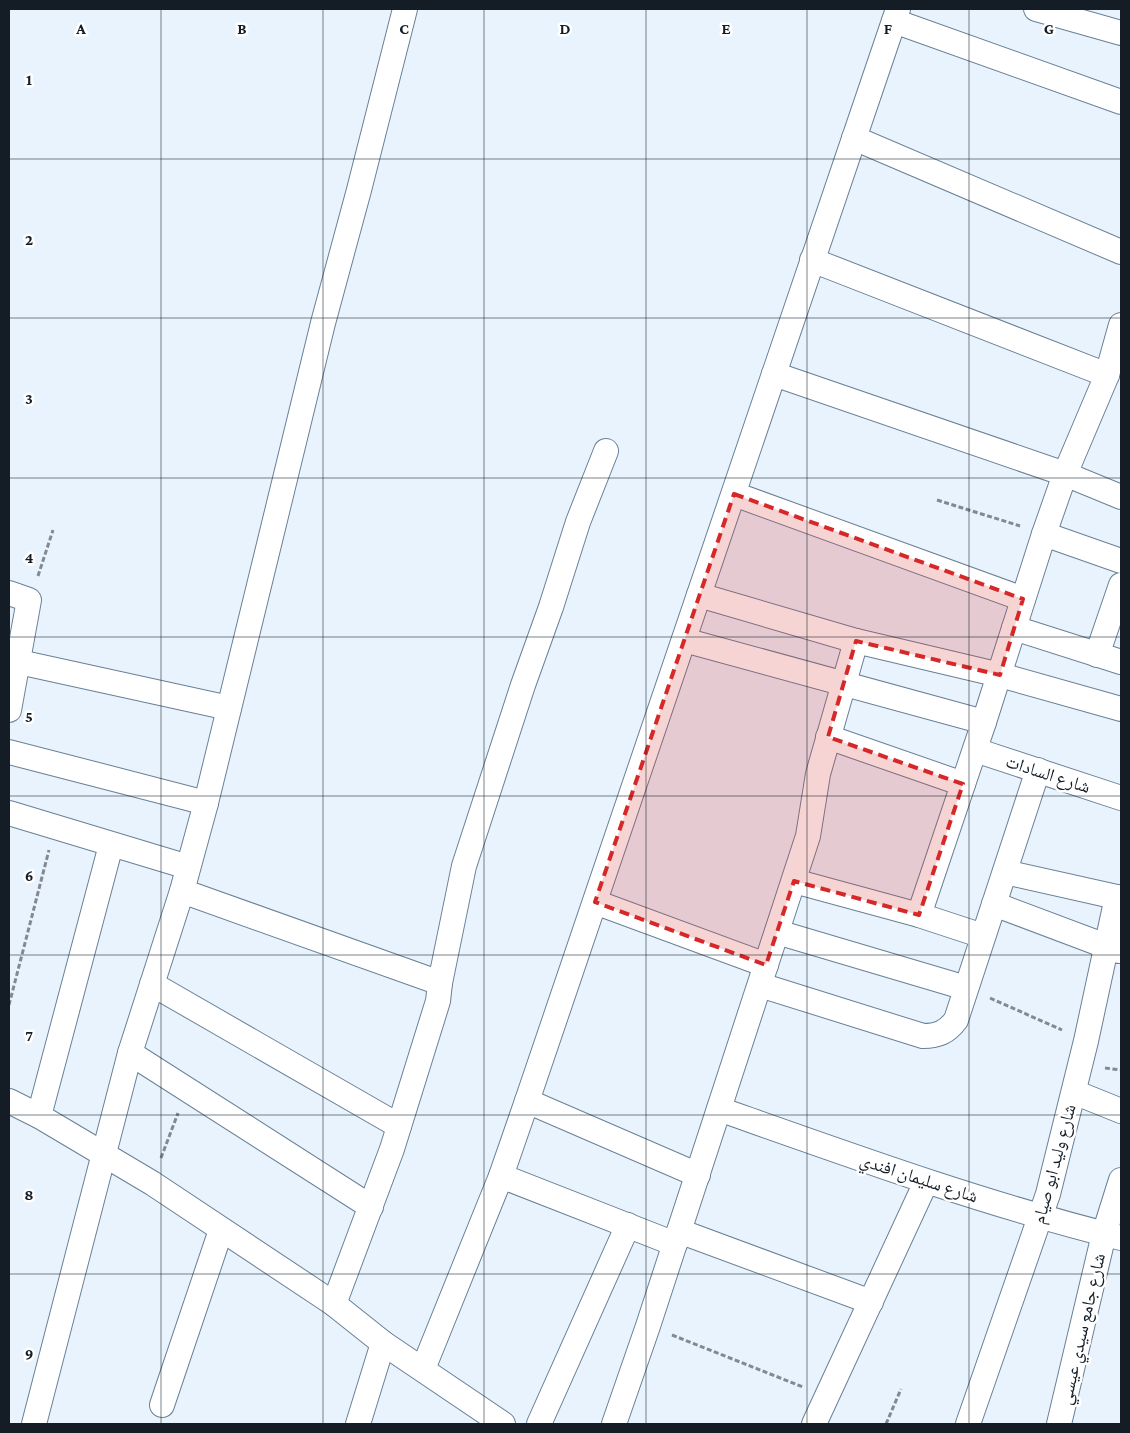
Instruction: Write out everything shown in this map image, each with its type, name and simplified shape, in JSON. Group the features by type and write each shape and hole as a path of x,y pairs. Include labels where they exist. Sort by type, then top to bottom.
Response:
{"street":[{"path":"34,1424 130,1053 182,891 206,803 323,323 405,9"},
{"path":"1045,10 1121,34"},
{"path":"424,1369 501,1176 896,15 1121,102"},
{"path":"854,138 1121,252"},
{"path":"812,260 1107,375"},
{"path":"919,915 1000,675 1044,534 1065,474 1107,375 1121,324"},
{"path":"774,374 1065,474 1121,497"},
{"path":"334,1304 399,1126 438,1000 464,866 578,522 606,451"},
{"path":"734,494 1023,598"},
{"path":"1044,534 1121,561"},
{"path":"1097,655 1121,585"},
{"path":"699,595 856,641 1000,675 1121,709"},
{"path":"9,710 19,662 19,597"},
{"path":"1014,628 1121,662"},
{"path":"684,640 984,722"},
{"path":"614,1424 698,1175 808,836 818,774 856,641"},
{"path":"19,662 229,708"},
{"path":"828,737 963,784"},
{"name":"شارع السادات","path":"975,750 1121,798"},
{"path":"9,752 206,803"},
{"path":"595,902 763,975 923,1036 933,1036 950,1028 956,1020 1038,770"},
{"path":"9,813 188,867"},
{"path":"38,1116 111,845"},
{"path":"1005,872 1119,898"},
{"path":"794,881 919,915 983,936"},
{"path":"182,891 440,983"},
{"name":"شارع وليد ابو صيام","path":"968,1424 1055,1172 1086,1041 1113,949 1119,898"},
{"path":"994,904 1113,949"},
{"path":"777,932 966,988"},
{"path":"152,984 399,1126"},
{"path":"130,1053 371,1207"},
{"path":"1074,1092 1121,1111"},
{"path":"9,1101 38,1116 152,1184 334,1304 383,1343 503,1424"},
{"path":"527,1101 698,1175"},
{"name":"شارع سليمان افندي","path":"719,1109 926,1182 1041,1217 1113,1236"},
{"path":"501,1176 628,1225 677,1237 871,1302"},
{"name":"شارع جامع سيدي عيسي","path":"1059,1424 1113,1236 1121,1180"},
{"path":"814,1424 926,1182"},
{"path":"539,1424 628,1225"},
{"path":"162,1405 220,1230"},
{"path":"358,1424 383,1343"}],"path":[{"path":"938,500 1044,534"},
{"path":"19,597 53,530"},
{"path":"9,1005 55,827"},
{"path":"966,988 1086,1041"},
{"path":"152,1184 186,1088"},
{"path":"648,1326 827,1396"},
{"path":"886,1424 901,1389"}],"highlighted area":[{"path":"734,494 1023,599 1000,675 856,641 828,737 963,784 919,915 794,881 766,965 595,902"}]}
